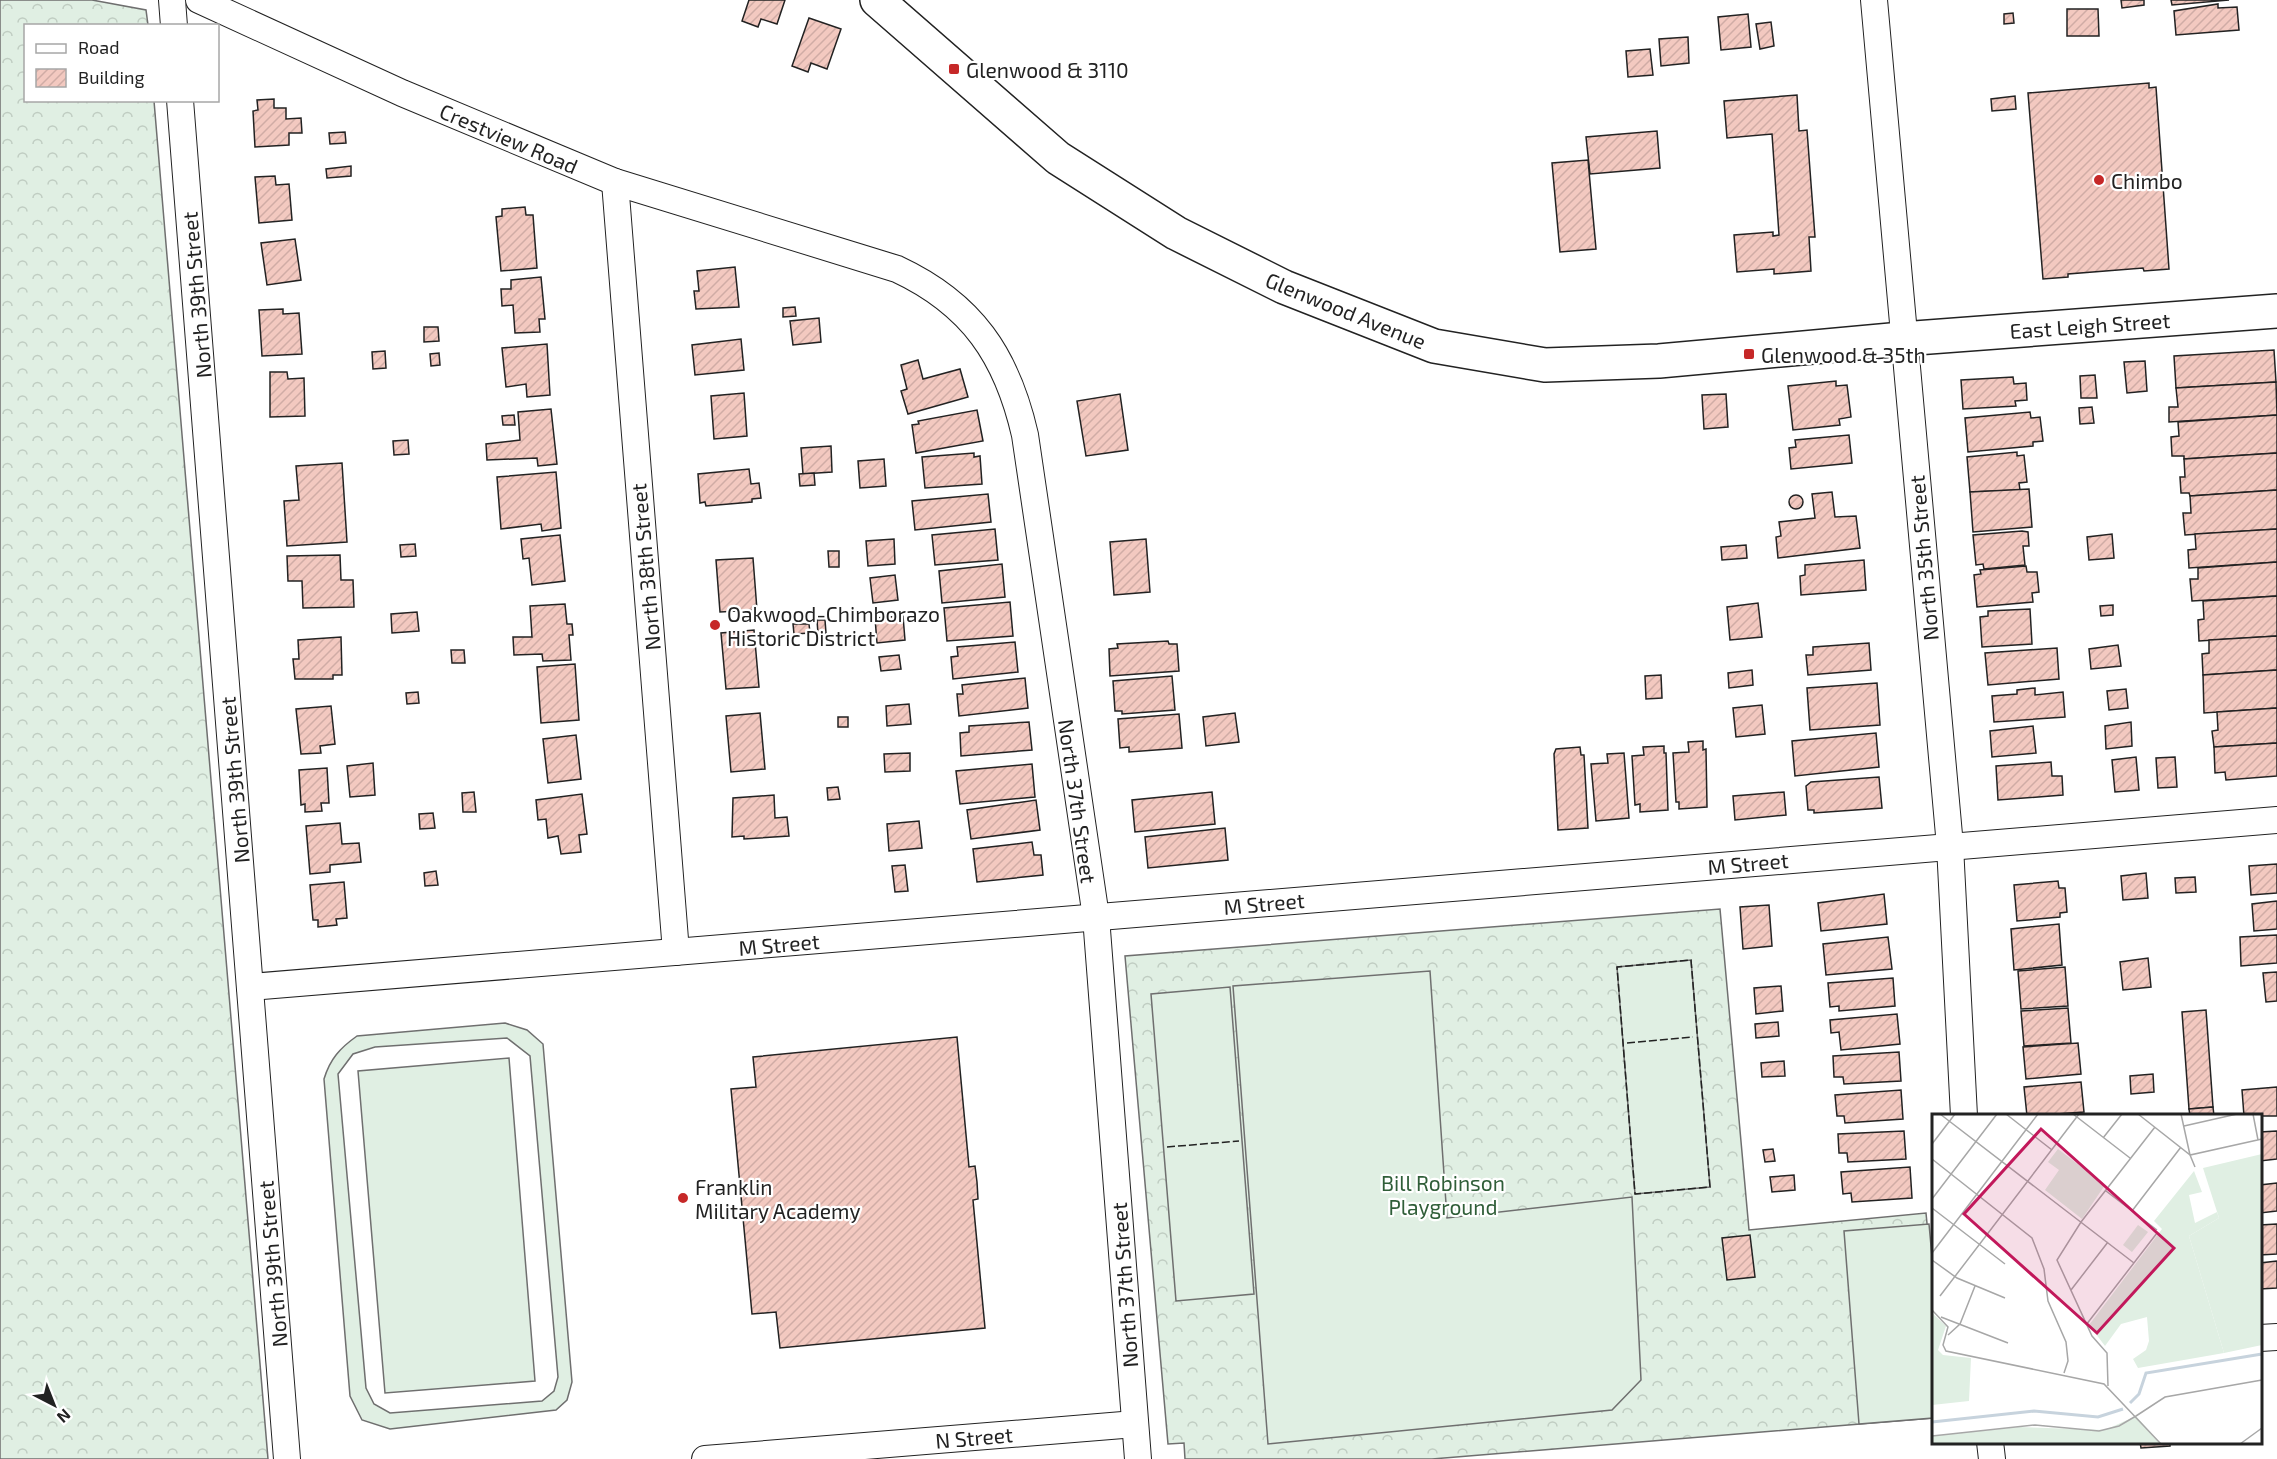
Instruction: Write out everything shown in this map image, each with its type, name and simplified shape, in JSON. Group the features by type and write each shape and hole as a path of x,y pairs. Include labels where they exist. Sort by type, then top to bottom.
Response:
{"street":[{"path":"172,0 174,24"},
{"name":"Crestview Road","path":"199,0 402,93 615,182 829,247"},
{"name":"Glenwood Avenue","path":"877,0 1058,158 1176,233 1284,287 1434,346 1545,365 1659,361 1902,339"},
{"name":"North 35th Street","path":"1874,0 1902,339 1950,846 1964,1114"},
{"name":"North 39th Street","path":"180,102 287,1459"},
{"name":"North 38th Street","path":"615,182 676,952"},
{"name":"North 37th Street","path":"829,247 897,269 919,279 952,301 975,324 995,352 1009,380 1025,435 1096,916 1138,1459"},
{"name":"East Leigh Street","path":"1902,339 2277,311"},
{"name":"M Street","path":"250,987 2277,820"},
{"path":"2262,1338 2277,1337"},
{"name":"N Street","path":"712,1459 1135,1424"},
{"path":"1990,1444 1992,1459"}],"green space":[{"path":"0,0 92,0 146,10 148,24 24,24 24,102 154,102 268,1459 0,1459"},
{"name":"Bill Robinson Playground","path":"1720,909 1749,1230 1926,1213 1932,1275 1932,1418 1432,1459 1185,1459 1184,1443 1168,1444 1125,956"},
{"path":"1691,960 1710,1187 1635,1194 1617,967"},
{"path":"1430,971 1447,1218 1632,1197 1641,1380 1612,1410 1268,1444 1233,986"},
{"path":"1230,987 1254,1294 1176,1301 1151,994"},
{"path":"505,1023 527,1030 543,1044 572,1382 567,1400 556,1410 390,1429 362,1420 350,1396 324,1079 336,1055 357,1036","holes":["507,1038 530,1056 558,1377 554,1391 542,1401 390,1413 374,1404 366,1388 338,1074 353,1054 375,1047"]},
{"path":"509,1058 535,1381 385,1393 358,1071"},
{"path":"1929,1224 1932,1257 1932,1418 1859,1424 1844,1231"}],"building":[{"path":"749,0 785,0 777,24 761,19 758,27 742,21"},
{"path":"2121,0 2144,0 2144,5 2122,8"},
{"path":"2171,0 2229,0 2172,5"},
{"path":"2218,4 2218,8 2237,7 2239,30 2176,35 2174,11"},
{"path":"2067,9 2098,9 2099,36 2067,36"},
{"path":"2013,13 2014,23 2004,24 2004,14"},
{"path":"1748,14 1751,47 1721,50 1718,17"},
{"path":"809,18 841,29 827,69 811,63 808,72 792,66"},
{"path":"1771,22 1774,46 1760,49 1756,24"},
{"path":"1688,37 1689,63 1661,66 1659,39"},
{"path":"1650,49 1653,75 1628,77 1626,51"},
{"name":"Chimbo","path":"2149,83 2149,88 2156,87 2169,269 2144,271 2143,268 2068,274 2068,277 2043,279 2028,93"},
{"path":"1797,95 1799,131 1807,130 1815,237 1809,237 1811,271 1774,274 1774,269 1737,272 1734,235 1773,232 1773,236 1779,235 1772,134 1727,138 1724,101"},
{"path":"2015,96 2016,109 1992,111 1991,99"},
{"path":"274,99 274,108 286,108 286,119 301,118 302,133 289,133 289,145 255,147 253,111 258,110 257,100"},
{"path":"1657,131 1660,168 1590,174 1586,137"},
{"path":"345,132 346,143 330,144 329,133"},
{"path":"1588,160 1596,249 1560,252 1552,163"},
{"path":"351,166 351,176 327,178 326,169"},
{"path":"275,176 276,185 289,184 292,220 259,223 255,177"},
{"path":"525,207 526,215 533,215 537,268 501,271 496,217 502,216 502,209"},
{"path":"295,239 301,280 267,285 261,243"},
{"path":"735,267 739,307 696,309 694,291 699,291 697,271"},
{"path":"541,277 545,319 539,319 540,332 515,333 513,305 502,306 501,289 511,289 511,280"},
{"path":"795,307 796,316 783,317 783,308"},
{"path":"283,309 283,314 299,313 302,354 262,356 259,310"},
{"path":"819,318 821,342 793,345 790,321"},
{"path":"424,327 438,327 439,341 424,342"},
{"path":"741,339 744,370 695,375 692,345"},
{"path":"547,344 550,395 527,397 526,384 506,387 502,348"},
{"path":"2274,350 2276,382 2176,388 2174,356"},
{"path":"385,351 386,368 373,369 372,352"},
{"path":"439,353 440,365 431,366 430,354"},
{"path":"918,360 923,379 960,369 968,397 908,414 901,391 907,389 901,365"},
{"path":"2145,361 2147,391 2127,393 2124,362"},
{"path":"270,372 287,372 288,379 304,378 305,416 270,417"},
{"path":"2095,375 2097,398 2081,398 2080,376"},
{"path":"2013,377 2014,384 2026,383 2027,400 2015,401 2016,406 1963,409 1961,380"},
{"path":"1836,381 1836,386 1847,385 1851,417 1839,419 1840,425 1793,430 1788,386"},
{"path":"2276,382 2277,415 2169,422 2169,407 2178,407 2176,388"},
{"path":"744,393 747,436 714,439 711,396"},
{"path":"1120,394 1128,450 1086,456 1077,401"},
{"path":"1726,394 1728,427 1704,429 1702,395"},
{"path":"2092,407 2094,423 2080,424 2079,408"},
{"path":"551,409 557,464 538,466 537,458 487,460 486,444 520,440 518,412"},
{"path":"977,410 983,441 916,453 912,425 919,424 918,421"},
{"path":"2030,412 2031,418 2040,417 2043,441 2033,442 2033,446 1968,452 1965,418"},
{"path":"514,415 515,425 503,425 502,416"},
{"path":"2277,415 2277,453 2184,459 2184,456 2172,456 2171,437 2179,436 2178,422"},
{"path":"1849,435 1852,463 1791,469 1789,448 1796,447 1795,440"},
{"path":"408,440 409,454 394,455 393,441"},
{"path":"831,446 832,472 803,474 801,448"},
{"path":"2017,452 2017,456 2024,455 2027,482 2019,483 2020,490 1970,492 1967,457"},
{"path":"974,453 974,457 980,456 982,484 925,488 922,457"},
{"path":"2277,453 2277,490 2190,496 2189,493 2181,493 2180,477 2185,477 2184,459"},
{"path":"884,459 886,486 860,488 858,461"},
{"path":"342,463 347,542 287,546 284,501 299,500 296,466"},
{"path":"749,469 751,484 759,483 761,498 752,499 752,502 706,506 705,502 700,503 698,474"},
{"path":"556,472 561,528 542,531 541,524 501,529 497,477"},
{"path":"814,473 815,485 800,486 799,474"},
{"path":"2029,489 2032,527 1973,532 1970,492"},
{"path":"2277,490 2277,529 2185,535 2183,513 2191,513 2190,496"},
{"path":"1832,492 1835,517 1856,516 1860,548 1778,558 1776,537 1781,536 1779,522 1815,518 1812,494"},
{"path":"988,494 991,522 915,530 912,501"},
{"path":"1796,495 1801,497 1803,502 1801,507 1796,509 1791,507 1789,502 1791,497"},
{"path":"995,529 998,560 935,565 932,535"},
{"path":"2277,529 2277,562 2189,568 2188,550 2196,549 2195,534"},
{"path":"2028,532 2029,546 2023,546 2025,565 1984,569 1983,564 1976,565 1973,535"},
{"path":"2112,534 2114,558 2089,560 2087,537"},
{"path":"560,535 565,581 532,585 529,558 523,559 521,539"},
{"path":"894,539 895,564 868,566 866,541"},
{"path":"1146,539 1150,592 1114,595 1110,542"},
{"path":"415,544 416,556 401,557 400,545"},
{"path":"1746,545 1747,558 1722,560 1721,547"},
{"path":"828,551 839,551 839,567 829,567"},
{"path":"340,555 341,580 353,580 354,607 303,608 302,581 288,581 287,556"},
{"path":"753,558 757,610 720,612 716,560"},
{"path":"1864,560 1866,590 1801,595 1800,576 1805,575 1805,565"},
{"path":"2277,562 2277,596 2192,601 2190,579 2198,579 2198,568"},
{"path":"1002,564 1005,597 942,603 939,571"},
{"path":"2026,566 2027,572 2037,572 2039,592 2032,593 2033,602 1977,607 1974,575 1981,574 1980,570"},
{"path":"895,575 898,600 873,603 870,578"},
{"path":"2277,596 2277,636 2199,641 2198,620 2204,619 2203,601"},
{"path":"1010,602 1013,636 947,641 944,608"},
{"path":"1758,603 1762,637 1730,640 1727,607"},
{"path":"565,604 567,624 572,624 573,635 569,635 571,660 543,661 542,654 514,655 513,637 532,637 530,606"},
{"path":"2113,605 2113,615 2101,616 2100,606"},
{"path":"2030,609 2032,644 1982,647 1980,617 1988,616 1988,611"},
{"path":"417,612 419,631 392,633 391,614"},
{"path":"903,616 905,640 877,643 875,618"},
{"path":"817,620 825,620 826,633 818,634"},
{"path":"793,624 809,624 810,633 794,634"},
{"path":"754,630 759,687 726,689 721,633"},
{"path":"2277,636 2277,670 2203,675 2202,654 2209,653 2209,640"},
{"path":"341,637 342,675 333,675 333,679 295,679 293,659 299,659 298,640"},
{"path":"1168,641 1169,644 1177,644 1179,671 1110,676 1109,649 1118,648 1117,644"},
{"path":"1015,642 1018,672 953,679 951,657 958,656 957,647"},
{"path":"1869,643 1871,670 1808,675 1806,655 1813,655 1813,647"},
{"path":"2118,645 2121,666 2091,669 2089,649"},
{"path":"2057,648 2059,679 1988,685 1985,653"},
{"path":"451,650 464,650 465,663 452,663"},
{"path":"899,655 901,669 881,671 879,657"},
{"path":"575,664 579,720 541,723 537,667"},
{"path":"1752,670 1753,685 1729,688 1728,673"},
{"path":"2277,670 2277,708 2204,713 2203,675"},
{"path":"1661,675 1662,698 1646,699 1645,676"},
{"path":"1172,676 1175,710 1122,714 1122,711 1115,711 1113,681"},
{"path":"1025,678 1028,708 959,716 957,694 963,694 962,685"},
{"path":"1877,683 1880,725 1810,730 1807,688"},
{"path":"2035,688 2035,695 2063,692 2065,717 1994,722 1992,696 2017,694 2017,690"},
{"path":"2126,689 2128,708 2109,710 2107,691"},
{"path":"418,692 419,703 407,704 406,693"},
{"path":"909,704 911,724 887,726 886,706"},
{"path":"1762,705 1765,734 1736,737 1733,708"},
{"path":"331,706 335,744 320,746 321,753 301,754 296,709"},
{"path":"2277,708 2277,743 2214,747 2212,731 2218,730 2217,712"},
{"path":"760,713 765,769 731,772 726,716"},
{"path":"1235,713 1239,742 1206,746 1203,717"},
{"path":"1179,714 1182,748 1129,752 1129,747 1120,748 1118,719"},
{"path":"838,717 848,717 848,727 838,727"},
{"path":"1029,722 1032,750 961,756 960,733 969,732 969,726"},
{"path":"2131,722 2132,746 2106,749 2105,726"},
{"path":"2033,726 2036,753 1992,757 1990,731"},
{"path":"1876,733 1879,767 1795,776 1792,741"},
{"path":"576,735 581,779 548,783 543,739"},
{"path":"1703,741 1703,750 1706,749 1707,807 1679,809 1679,802 1676,802 1673,753 1689,752 1688,742"},
{"path":"2277,743 2277,776 2226,780 2225,772 2215,773 2214,747"},
{"path":"1664,746 1668,810 1640,812 1640,804 1635,805 1632,756 1644,755 1643,747"},
{"path":"1580,747 1581,755 1584,755 1588,828 1558,830 1554,754 1556,749"},
{"path":"910,753 910,771 885,772 884,754"},
{"path":"1624,753 1629,818 1596,821 1591,764 1608,763 1607,754"},
{"path":"2136,757 2139,790 2115,792 2112,760"},
{"path":"2175,757 2177,787 2158,788 2156,758"},
{"path":"2051,762 2052,776 2062,776 2063,795 1998,800 1996,766"},
{"path":"373,763 375,795 350,797 347,766"},
{"path":"1032,764 1035,797 960,804 956,771"},
{"path":"327,768 329,803 321,803 322,811 305,812 305,804 301,805 299,770"},
{"path":"1879,777 1882,808 1814,813 1814,810 1808,810 1806,786 1811,782"},
{"path":"838,787 840,799 828,800 827,788"},
{"path":"474,792 476,812 463,812 462,793"},
{"path":"1212,792 1215,824 1135,832 1132,800"},
{"path":"1784,792 1786,815 1735,820 1733,796"},
{"path":"582,794 587,834 579,835 581,852 561,854 558,836 548,838 546,819 538,820 536,800"},
{"path":"774,795 775,818 787,817 789,836 744,839 744,836 732,837 733,798"},
{"path":"1036,800 1040,830 971,839 967,810"},
{"path":"433,813 435,828 420,829 419,814"},
{"path":"919,821 922,848 889,851 887,824"},
{"path":"340,823 342,844 359,843 361,862 330,865 330,872 310,874 306,826"},
{"path":"1225,828 1228,860 1148,868 1145,837"},
{"path":"1032,842 1034,855 1041,855 1043,875 977,882 973,849"},
{"path":"2277,864 2277,893 2251,895 2249,866"},
{"path":"905,865 908,891 895,892 892,866"},
{"path":"436,871 438,885 425,886 424,873"},
{"path":"2146,873 2148,898 2123,900 2121,876"},
{"path":"2195,877 2196,892 2176,893 2175,878"},
{"path":"2058,881 2059,888 2065,888 2067,912 2060,913 2060,917 2017,921 2014,885"},
{"path":"344,882 347,918 336,919 337,925 318,927 318,920 313,920 310,885"},
{"path":"1884,894 1887,924 1821,931 1818,903"},
{"path":"2277,901 2277,929 2254,931 2252,904"},
{"path":"1769,905 1772,946 1743,949 1740,907"},
{"path":"2059,924 2062,965 2014,970 2011,929"},
{"path":"2277,935 2277,963 2241,966 2240,937"},
{"path":"1888,937 1892,969 1826,975 1823,944"},
{"path":"2148,958 2151,987 2123,990 2120,962"},
{"path":"2065,967 2068,1006 2021,1009 2018,971"},
{"path":"2277,972 2277,1001 2266,1002 2263,973"},
{"path":"1893,978 1895,1006 1839,1011 1839,1006 1830,1007 1828,983"},
{"path":"1781,986 1783,1011 1756,1014 1754,988"},
{"path":"2068,1008 2071,1043 2024,1046 2021,1011"},
{"path":"2206,1010 2213,1107 2189,1109 2182,1012"},
{"path":"1897,1014 1900,1044 1841,1050 1839,1032 1831,1033 1830,1020"},
{"path":"1778,1022 1779,1036 1756,1038 1755,1024"},
{"name":"Franklin Military Academy","path":"957,1037 969,1167 975,1166 977,1182 978,1199 973,1200 985,1328 780,1348 776,1312 752,1314 731,1089 756,1087 753,1057"},
{"path":"2078,1043 2081,1074 2026,1079 2023,1047"},
{"path":"1899,1052 1901,1081 1844,1084 1843,1077 1834,1077 1833,1056"},
{"path":"1784,1061 1785,1076 1762,1077 1761,1063"},
{"path":"2153,1074 2154,1092 2131,1094 2130,1076"},
{"path":"2081,1082 2084,1112 2027,1114 2024,1087"},
{"path":"2277,1087 2277,1116 2244,1114 2242,1090"},
{"path":"1901,1090 1903,1119 1845,1123 1844,1116 1837,1116 1835,1095"},
{"path":"2213,1107 2214,1114 2190,1114 2189,1109"},
{"path":"1904,1131 1906,1159 1848,1162 1847,1153 1839,1153 1838,1134"},
{"path":"2277,1131 2277,1159 2262,1161 2262,1132"},
{"path":"1773,1149 1775,1161 1765,1162 1763,1150"},
{"path":"1910,1167 1912,1198 1852,1202 1851,1193 1843,1194 1841,1172"},
{"path":"1794,1175 1795,1190 1772,1192 1770,1177"},
{"path":"2277,1183 2277,1211 2262,1213 2262,1185"},
{"path":"2277,1224 2277,1254 2262,1255 2262,1225"},
{"path":"1750,1235 1755,1277 1727,1280 1722,1238"},
{"path":"2277,1261 2277,1288 2262,1289 2262,1263"},
{"path":"2140,1444 2170,1444 2170,1446 2141,1448"}],"fence":[{"path":"1691,960 1710,1187 1635,1194 1617,967 1691,960"},
{"path":"1627,1043 1693,1037"},
{"path":"1167,1147 1239,1141"}],"place":[{"name":"Glenwood & 3110","path":"954,69"},
{"name":"Chimbo","path":"2099,180"},
{"name":"Glenwood & 35th","path":"1749,354"},
{"name":"Oakwood-Chimborazo Historic District","path":"715,625"},
{"name":"Franklin Military Academy","path":"683,1198"}]}
